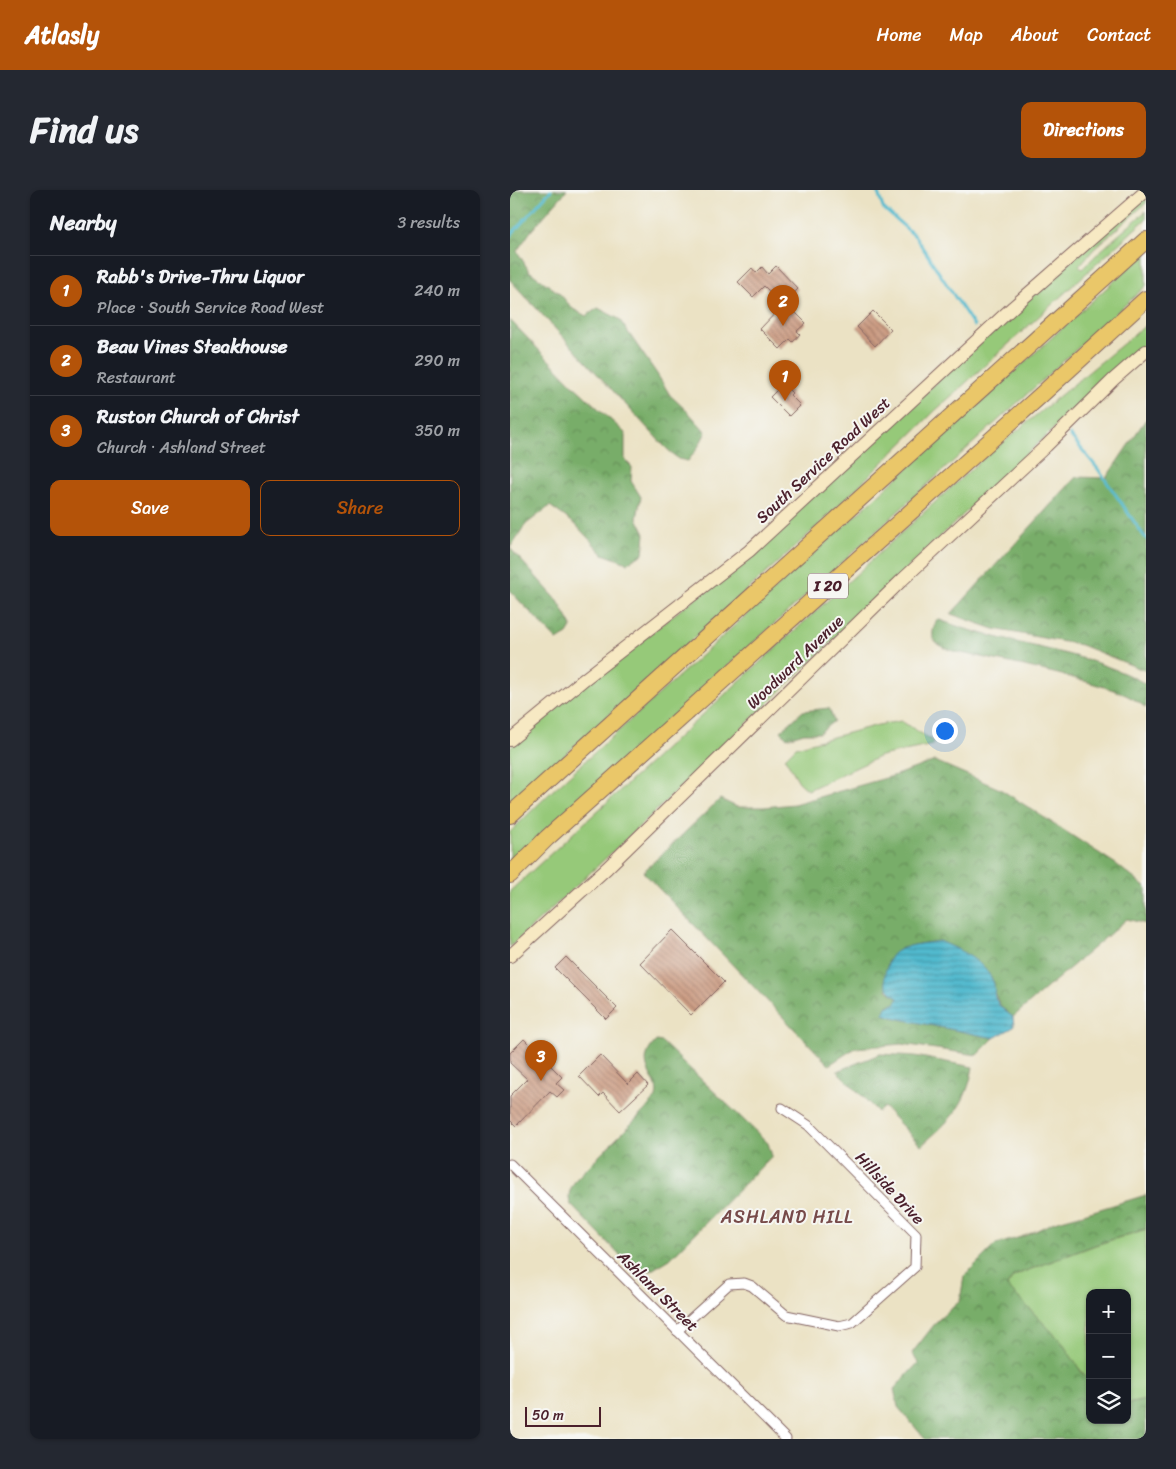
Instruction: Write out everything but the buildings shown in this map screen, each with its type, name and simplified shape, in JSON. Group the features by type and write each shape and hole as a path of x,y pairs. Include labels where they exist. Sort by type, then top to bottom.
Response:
{"highway":[{"path":"1100,282 1146,235"},
{"name":"I 20","path":"510,815 1146,240"},
{"name":"I 20","path":"510,875 547,838 1146,299"},
{"path":"1101,340 1146,306"}],"main road":[{"name":"South Service Road West","path":"510,740 748,551 1013,307 1146,191"},
{"name":"Woodward Avenue","path":"510,956 607,868 901,582 1046,446 1114,379 1146,351"}],"street":[{"name":"Hillside Drive","path":"677,1331 729,1284 744,1283 752,1286 786,1315 839,1326 852,1323 915,1267 916,1234 808,1125 782,1108"},
{"name":"Ashland Street","path":"510,1164 786,1439"}],"green space":[{"path":"510,190 567,190 531,231 517,251 529,271 559,293 573,309 586,316 598,308 619,319 670,395 706,432 688,461 678,459 665,447 510,280"},
{"path":"1146,194 1146,203 1094,249 1079,266 1082,269 1146,211 1146,219 936,410 819,525 568,752 510,807 510,748 566,699 702,593"},
{"path":"1146,252 1146,286 697,694 510,867 510,832 550,793"},
{"path":"510,320 574,386 625,433 625,460 632,467 631,481 641,497 637,518 645,534 643,554 627,563 603,554 575,524 550,506 525,525 510,548"},
{"path":"1146,325 1146,343 510,947 510,891 979,462"},
{"path":"1146,419 1146,671 1081,645 994,629 951,614 1076,477 1106,478"},
{"path":"510,548 558,601 572,626 567,634 557,640 510,591"},
{"path":"937,619 968,630 1104,665 1146,684 1146,708 1127,696 1098,685 1041,670 956,652 938,645 933,638"},
{"path":"829,708 834,721 819,733 804,733 787,738 781,731 803,711"},
{"path":"901,721 932,740 933,745 881,756 808,790 799,782 785,758 796,747 878,725"},
{"path":"935,761 1000,789 1116,864 1146,888 1146,924 1127,919 1013,1017 998,1002 993,982 940,941 918,944 899,950 887,990 898,998 896,1003 883,1014 994,1038 977,1055 902,1044 855,1048 829,1065 643,872 720,799 737,807 794,804 893,776"},
{"path":"656,1041 662,1042 768,1143 772,1156 670,1259 650,1271 633,1269 571,1205 569,1194 577,1178 656,1097 657,1090 649,1072 646,1058"},
{"path":"880,1054 915,1056 973,1067 966,1093 961,1103 948,1120 921,1146 884,1107 878,1112 837,1071"},
{"path":"1146,1195 1146,1229 1095,1245 1023,1272 1013,1277 1007,1286 1061,1341 1086,1377 1086,1424 1131,1424 1131,1403 1146,1400 1146,1439 925,1439 898,1407 894,1389 918,1363 912,1353 937,1321 960,1301 964,1276 995,1245 1027,1235 1054,1222"},
{"path":"1146,1229 1146,1400 1131,1403 1131,1289 1086,1289 1086,1376 1007,1286 1013,1277 1023,1272 1095,1245"}],"water":[{"path":"940,941 970,956 989,974 994,983 996,1000 1002,1009 1013,1017 1014,1026 1012,1028 994,1038 883,1014 886,1007 896,1003 898,998 888,989 885,982 886,969 893,954 912,945"}],"waterway":[{"path":"510,236 551,190"},
{"path":"877,190 883,208 915,236 974,326"},
{"path":"1070,435 1098,469 1146,539"}],"place":[{"name":"Beau Vines Steakhouse","path":"783,326"},
{"name":"Rabb's Drive-Thru Liquor","path":"785,401"},
{"name":"Ruston Church of Christ","path":"541,1081"}],"district":[{"name":"ASHLAND HILL","path":"787,1217"}]}
